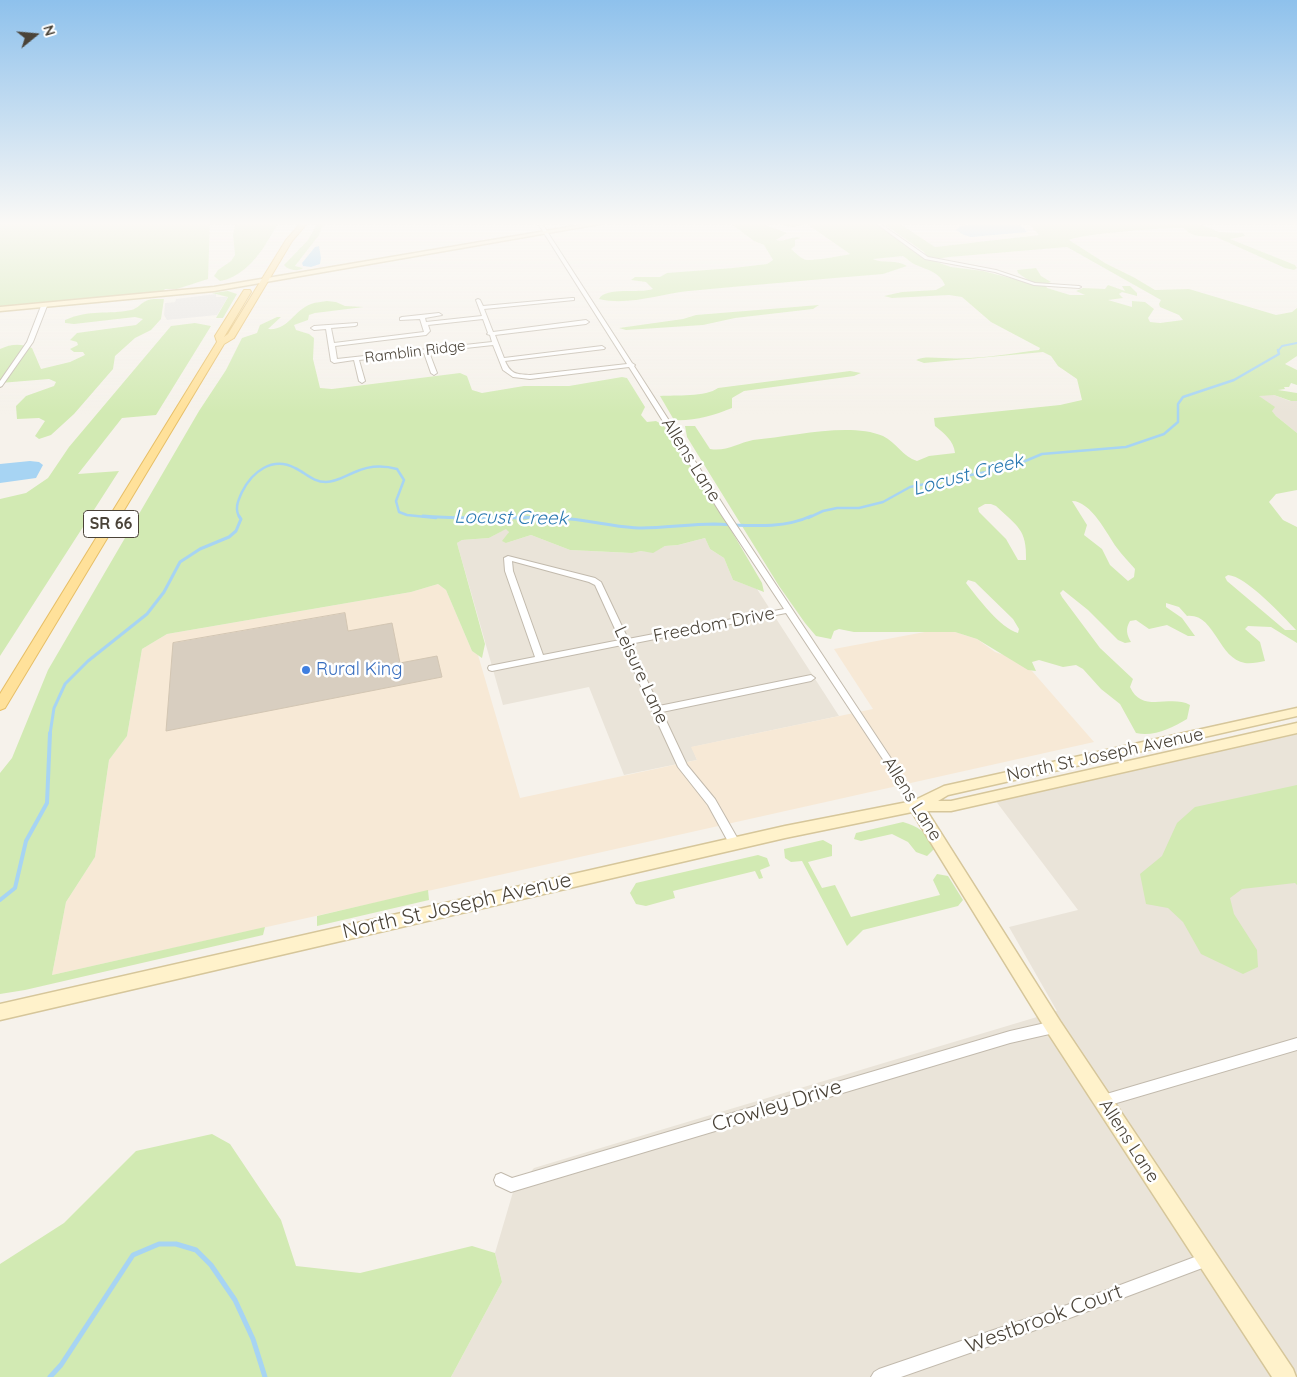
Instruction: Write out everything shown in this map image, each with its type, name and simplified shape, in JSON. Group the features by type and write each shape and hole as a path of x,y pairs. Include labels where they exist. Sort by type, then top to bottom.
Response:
{"main road":[{"name":"SR 66","path":"221,342 219,336 250,286"},
{"name":"SR 66","path":"0,705 221,342 231,336 261,286"}],"street":[{"path":"0,309 162,295 228,286"},
{"name":"Allens Lane","path":"581,286 725,514 916,806 1054,1027 1284,1377"},
{"path":"1059,286 1078,288"},
{"path":"481,308 572,299"},
{"path":"478,300 490,334 509,373 519,377 530,377 632,365"},
{"path":"0,385 30,342 44,306"},
{"path":"402,319 439,315"},
{"path":"328,327 332,345 426,334 422,317"},
{"path":"425,324 484,317"},
{"path":"490,334 586,322"},
{"path":"314,328 356,324"},
{"name":"Ramblin Ridge","path":"332,345 334,361 495,343"},
{"path":"502,360 602,348"},
{"path":"426,351 434,373"},
{"path":"356,359 362,381"},
{"name":"Leisure Lane","path":"540,658 509,572 508,558 595,582 600,587 683,767 712,802 735,844"},
{"name":"Freedom Drive","path":"492,668 789,610"},
{"path":"657,710 811,678"},
{"name":"North St Joseph Avenue","path":"916,806 944,791 1297,712"},
{"name":"North St Joseph Avenue","path":"0,1012 735,844 916,806 951,806 1297,728"},
{"name":"Crowley Drive","path":"501,1180 511,1185 1010,1037 1054,1027"},
{"path":"1103,1101 1297,1044"},
{"name":"Westbrook Court","path":"879,1377 1067,1312 1208,1259"}],"shaded area":[{"path":"216,294 216,297 228,297 217,315 167,320 164,315 165,303 175,302 176,299"},
{"path":"1258,395 1274,395 1290,401 1297,401 1297,433 1276,416"},
{"path":"507,528 509,531 506,543 531,535 570,550 631,553 641,551 653,552 665,546 678,545 705,538 710,549 724,558 733,580 757,589 839,716 692,747 697,760 624,775 589,687 503,705 457,543 462,540 489,538"},
{"path":"438,584 446,590 472,651 478,655 520,798 697,760 691,747 873,709 834,649 930,631 955,632 977,639 995,652 1010,657 1032,671 1094,742 52,975 66,902 95,857 109,760 127,736 142,649 167,634 411,592"},
{"path":"1297,734 1297,1377 451,1377 502,1282 495,1253 513,1192 534,1168 1057,1011 1009,927 1078,910 995,800"}],"green space":[{"path":"0,286 185,286 177,289 165,289 162,293 0,306"},
{"path":"650,286 743,286 689,291 633,300 610,301 599,299 603,295 615,291 653,289"},
{"path":"943,286 1046,286 1070,295 1085,295 1076,291 1083,288 1105,289 1107,286 1112,286 1125,291 1122,286 1130,286 1137,293 1137,296 1122,292 1119,294 1123,298 1108,300 1132,307 1132,301 1145,302 1154,309 1148,318 1150,322 1160,323 1183,320 1179,315 1160,307 1161,300 1137,286 1149,286 1155,290 1189,289 1276,315 1292,312 1297,308 1297,356 1285,364 1297,370 1297,385 1291,383 1289,387 1278,390 1297,393 1297,401 1291,401 1274,395 1259,396 1275,407 1272,411 1276,416 1297,433 1297,490 1276,494 1269,502 1283,520 1297,527 1297,643 1271,627 1248,626 1245,629 1260,642 1265,661 1245,663 1236,660 1228,654 1211,628 1204,622 1196,617 1187,616 1179,607 1166,603 1166,607 1182,618 1195,636 1188,636 1167,625 1149,629 1136,620 1130,621 1128,624 1127,632 1131,642 1125,643 1118,640 1088,610 1063,590 1060,593 1062,597 1100,648 1133,679 1130,687 1135,695 1149,702 1174,701 1190,705 1187,719 1163,731 1143,734 1136,733 1120,704 1101,689 1083,669 1076,665 1063,667 1039,660 1032,662 1036,671 1028,670 977,639 955,632 854,632 839,629 834,631 831,639 816,636 779,586 687,437 685,426 695,426 710,449 716,450 753,440 819,432 853,430 869,432 888,439 917,461 929,456 955,453 951,441 935,426 934,418 1060,405 1082,400 1077,379 1058,366 1051,356 1043,352 924,363 916,360 991,356 1039,350 1040,348 991,322 962,297 949,295 892,298 884,296 902,292 936,290","holes":["1072,501 1086,506 1098,519 1117,548 1135,569 1134,577 1128,581 1110,565 1102,549 1084,535 1087,525","985,504 996,506 1019,529 1025,541 1026,560 1018,560 1006,539 979,512 978,508","1228,575 1236,577 1254,589 1296,630 1285,630 1227,581 1225,577","968,580 975,582 1013,619 1019,629 1018,633 997,619 966,583"]},
{"path":"228,291 237,294 223,318 216,318 228,297 212,293"},
{"path":"164,299 161,319 151,330 135,338 115,356 113,369 74,414 51,435 39,439 35,436 45,421 39,418 17,419 16,406 26,396 54,386 56,382 49,379 0,383 0,349 16,345 32,348 41,369 70,362 85,355 83,352 74,352 70,349 78,345 77,342 70,340 77,333 136,325 143,319 135,317 74,324 65,323 65,320 82,314 131,310 148,300"},
{"path":"327,301 345,306 364,307 315,313 309,315 308,320 294,325 296,330 309,334 314,338 313,359 320,388 332,389 460,373 467,376 472,390 482,393 524,386 569,386 622,377 627,378 645,407 641,415 647,422 656,421 663,425 690,460 762,583 764,592 733,580 724,558 710,549 705,538 678,545 665,546 653,553 641,551 632,553 570,550 531,535 506,543 502,541 509,532 506,529 489,538 462,540 457,543 485,644 482,658 472,651 446,590 438,584 411,592 167,634 142,649 127,736 109,760 95,857 66,902 52,975 265,927 263,935 25,990 0,994 0,773 12,758 48,670 199,411 226,370 242,338 257,333 260,325 277,317 281,317 268,329 281,327 305,307 317,302"},
{"path":"819,305 813,309 735,318 703,325 626,330 619,328 683,319 696,315"},
{"path":"195,323 211,326 156,415 122,418 78,474 119,471 0,656 0,499 26,493 48,478 69,447 171,326"},
{"path":"850,371 861,373 854,376 744,391 732,398 732,408 711,416 696,419 674,420 660,396 706,393 718,388"},
{"path":"1297,785 1297,885 1295,883 1242,889 1230,898 1234,914 1257,950 1258,967 1243,974 1201,954 1183,922 1168,908 1146,904 1140,874 1162,856 1177,823 1195,807"},
{"path":"903,822 918,828 926,834 934,849 927,856 916,852 908,842 892,834 861,841 854,839 856,833"},
{"path":"823,840 832,845 832,856 808,862 822,888 835,885 851,917 940,895 933,880 937,874 948,876 963,900 958,906 863,930 847,946 802,861 791,862 785,858 784,849"},
{"path":"758,855 767,858 770,866 760,870 763,878 759,879 755,871 673,891 675,898 646,906 636,904 630,893 636,883"},
{"path":"428,890 429,900 317,926 317,916"},
{"path":"212,1134 230,1144 281,1220 296,1266 360,1273 472,1246 495,1253 502,1282 451,1377 0,1377 0,1264 64,1223 136,1151"}],"water":[{"path":"39,462 43,465 36,478 0,483 0,464"}],"building":[{"name":"Rural King","path":"345,613 348,631 392,623 400,663 437,656 442,677 166,731 173,643"}],"waterway":[{"name":"Locust Creek","path":"1278,351 1282,346 1297,343"},
{"name":"Locust Creek","path":"808,518 823,511 837,508 859,508 883,502 910,487 1011,467 1042,454 1126,447 1164,434 1178,422 1178,404 1183,397 1234,380 1279,354 1278,351"},
{"name":"Locust Creek","path":"239,517 237,505 251,478 264,468 278,464 287,465 299,470 321,482 337,480 370,467 397,469 404,480 396,501 399,512 407,515 436,518"},
{"name":"Locust Creek","path":"423,516 552,518 642,528 705,524 776,525 811,516"},
{"name":"Locust Creek","path":"50,734 54,708 65,684 88,661 147,614 164,592 180,562 200,549 229,537 236,531 241,519 239,517"},
{"name":"Locust Creek","path":"485,518 527,518"},
{"name":"Locust Creek","path":"0,900 15,888 26,841 47,803 50,733"},
{"name":"Locust Creek","path":"50,1377 61,1365 133,1255 159,1244 176,1244 196,1250 211,1265 235,1300 253,1339 265,1377"}],"place":[{"name":"Rural King","path":"306,670"}]}
